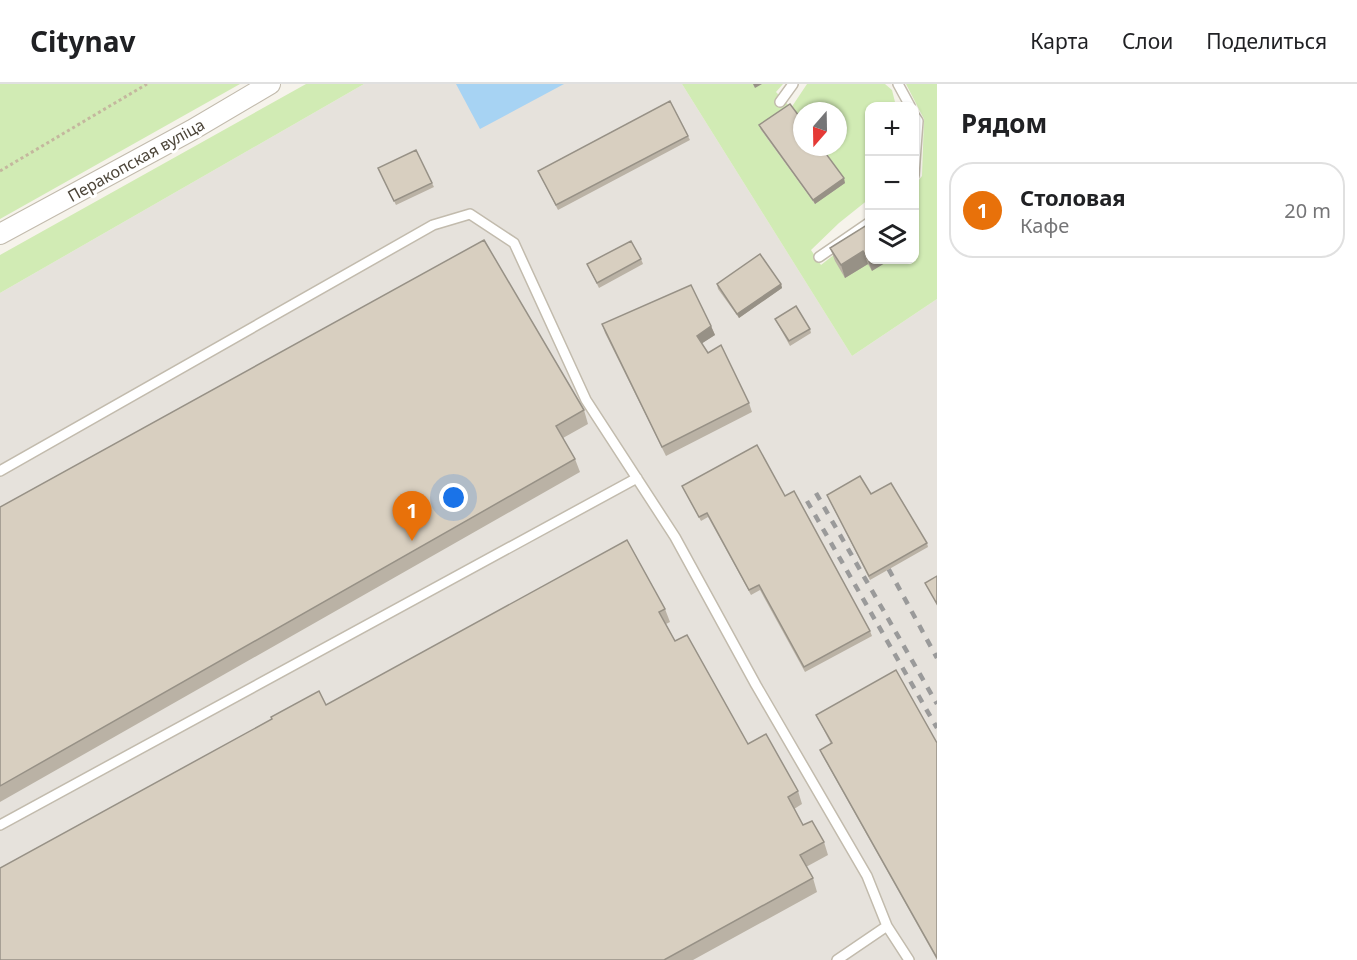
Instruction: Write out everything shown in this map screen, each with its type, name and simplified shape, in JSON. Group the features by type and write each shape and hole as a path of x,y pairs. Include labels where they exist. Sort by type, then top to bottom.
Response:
{"street":[{"name":"Перакопская вуліца","path":"0,234 192,130 270,84"}],"lane":[{"path":"780,102 794,84"},
{"path":"898,84 908,102"},
{"path":"0,471 433,225 470,214 514,243 586,399 675,537 756,685 867,876 887,926 909,960"},
{"path":"819,257 865,225"},
{"path":"0,825 637,478"},
{"path":"837,960 887,926"}],"path":[{"path":"0,171 147,84"}],"shaded area":[{"path":"364,84 682,84 852,356 937,299 937,960 0,960 0,293"}],"green space":[{"path":"0,84 240,84 0,219"},
{"path":"306,84 364,84 0,293 0,255"},
{"path":"682,84 783,84 776,92 791,108 793,105 793,125 761,130 815,204 819,156 847,156 847,102 795,102 807,84 885,84 892,90 895,102 865,102 865,202 811,250 821,265 865,230 865,264 919,264 919,180 922,176 924,119 919,109 919,102 915,102 906,84 937,84 937,299 852,356"}],"water":[{"path":"456,84 564,84 480,129"}],"building":[{"path":"670,101 688,136 556,205 538,171"},
{"path":"790,104 793,108 793,156 828,156 844,178 813,200 759,125"},
{"path":"416,150 432,183 394,201 378,168"},
{"path":"865,226 865,254 863,251 841,265 830,248"},
{"path":"484,240 584,410 556,426 575,459 0,786 0,507"},
{"path":"631,241 641,259 597,283 587,264"},
{"path":"760,254 781,284 737,314 717,284"},
{"path":"691,285 711,326 697,336 708,353 721,345 749,403 662,447 602,324"},
{"path":"796,306 810,329 789,341 775,319"},
{"path":"757,445 785,496 794,491 870,631 804,667 759,585 749,590 707,513 699,517 682,486"},
{"path":"860,476 871,494 891,483 927,543 869,576 827,495"},
{"path":"627,540 665,609 659,612 675,641 687,635 748,744 766,734 798,791 788,797 803,825 812,821 824,842 800,855 813,878 664,960 0,960 0,868 319,691 326,705"},
{"path":"937,576 937,604 925,583"},
{"path":"896,670 937,743 937,958 820,750 832,743 816,715"}],"railway":[{"path":"816,493 937,704"},
{"path":"807,501 937,728"},
{"path":"881,555 937,658"}],"place":[{"name":"Столовая","path":"412,541"}]}
